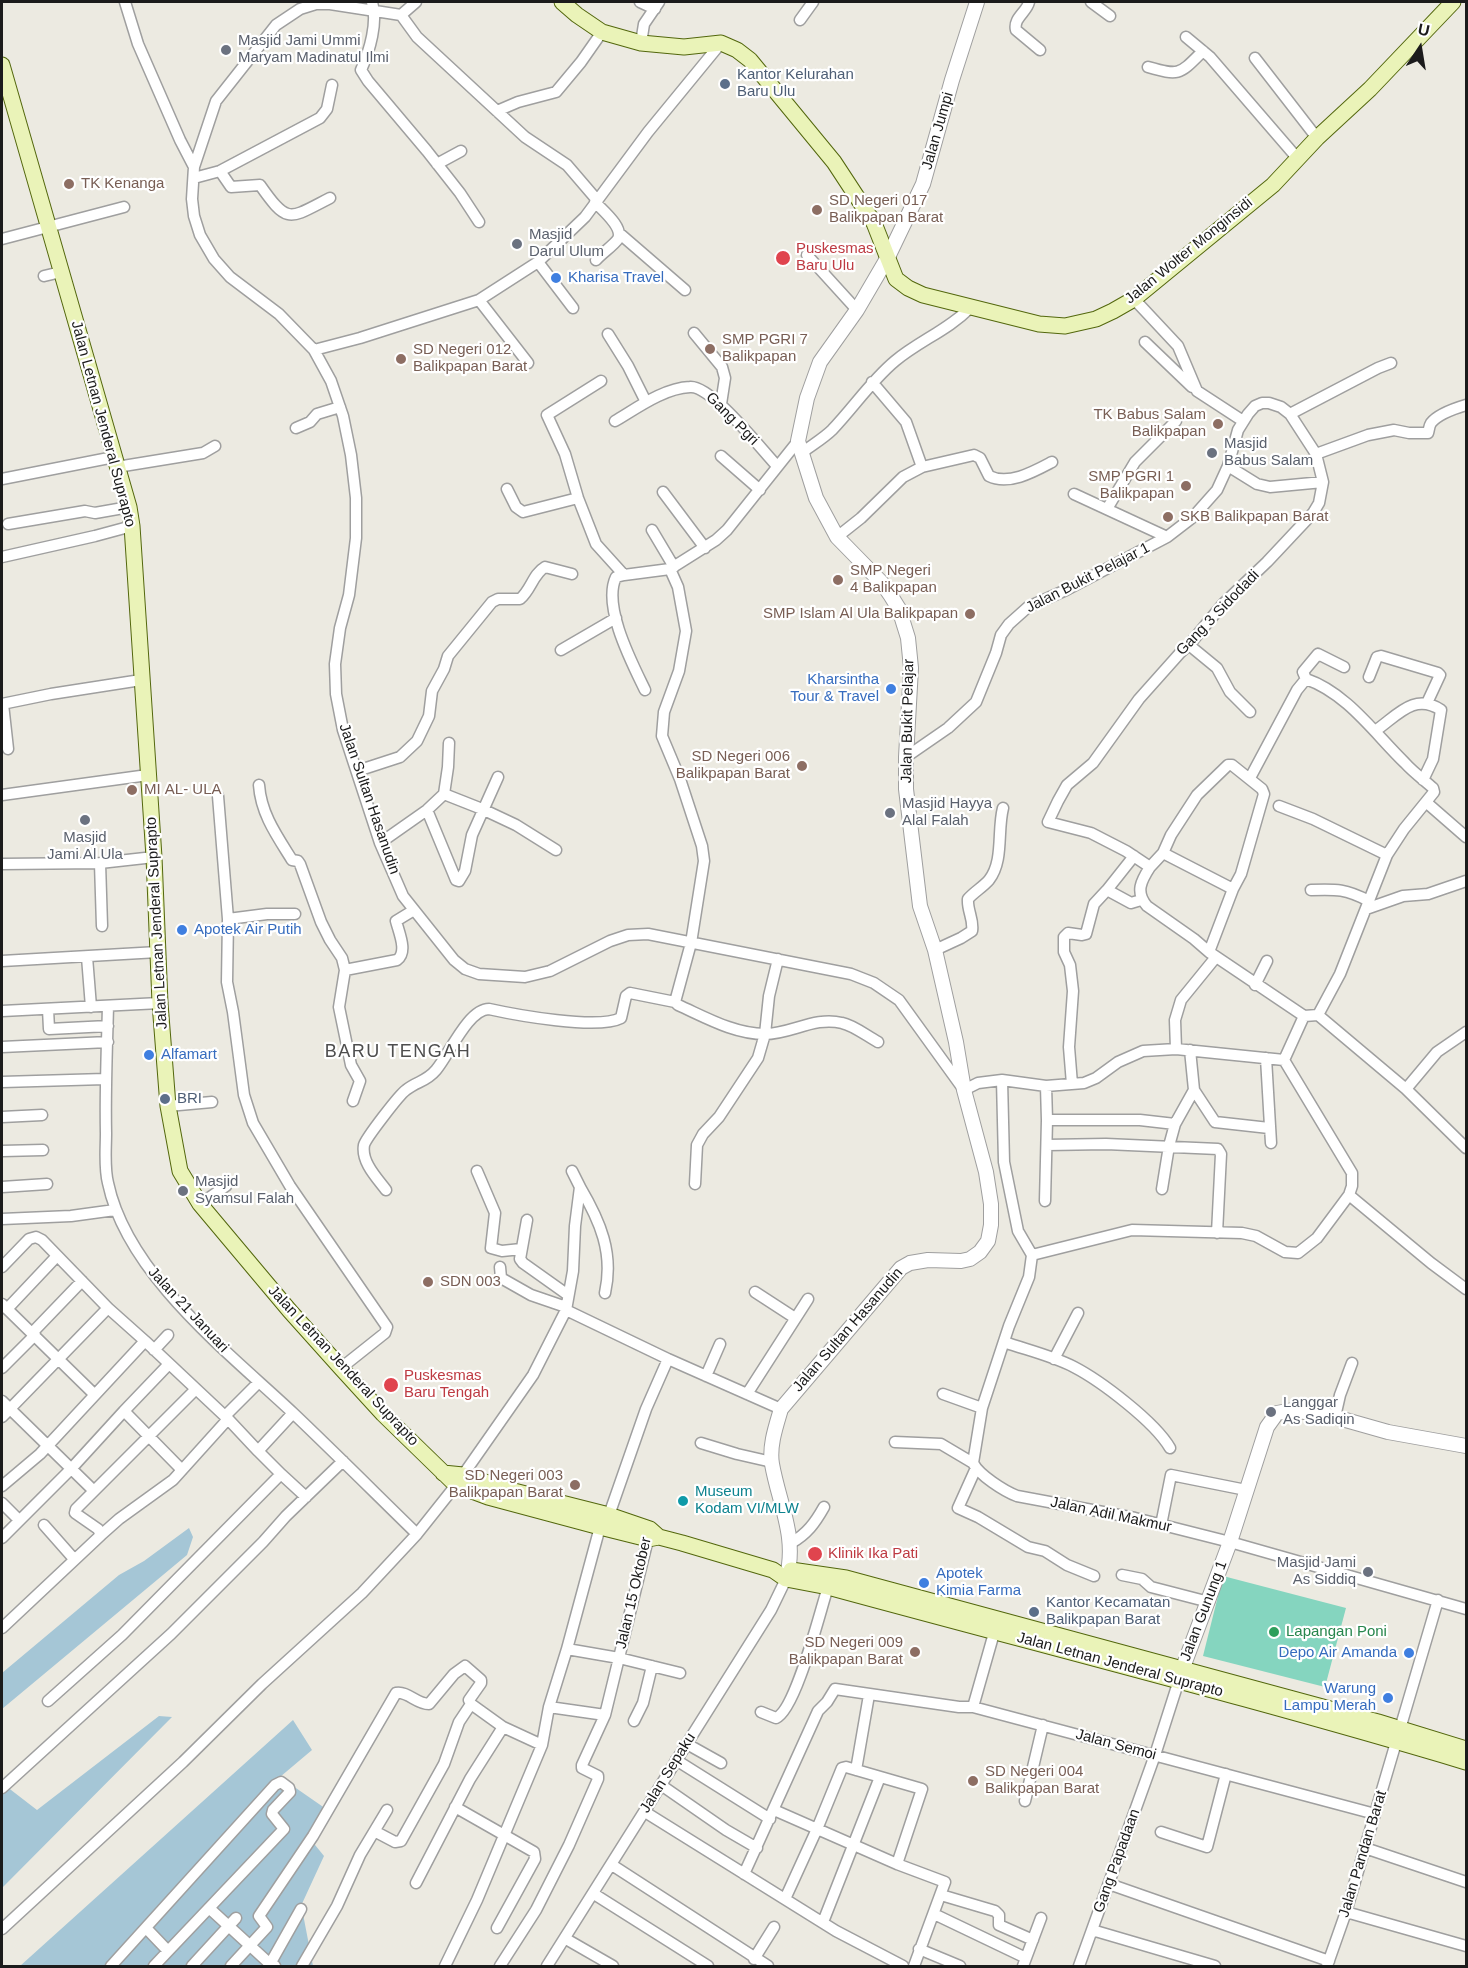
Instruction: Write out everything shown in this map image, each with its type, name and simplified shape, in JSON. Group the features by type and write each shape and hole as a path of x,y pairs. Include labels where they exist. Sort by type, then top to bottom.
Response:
{"main road":[{"path":"562,2 602,32 641,43 684,46 721,43"},
{"name":"Jalan Wolter Monginsidi","path":"721,43 737,50 757,67 834,162 874,224 896,279 923,295 1039,324 1065,326 1096,319 1134,299 1273,184 1317,138 1370,89 1453,2"},
{"name":"Jalan Letnan Jenderal Suprapto","path":"2,64 4,81 129,507 154,857 160,1003 168,1106 180,1170 200,1204 289,1310 383,1414 443,1473 460,1480 510,1490 605,1521 703,1548 828,1587 996,1625 1399,1735 1467,1762"},
{"name":"Jalan Letnan Jenderal Suprapto","path":"783,1573 846,1578 996,1625"},
{"name":"Jalan Letnan Jenderal Suprapto","path":"1180,1674 1378,1722 1399,1735"},
{"path":"1399,1735 1427,1737 1467,1749"}],"street":[{"path":"125,2 138,44 194,172 220,171 320,118 327,109 332,85"},
{"path":"416,2 401,15 413,32 525,136 567,165 614,223 619,233 685,290"},
{"path":"640,2 657,5 644,24 641,43"},
{"path":"800,20 813,2"},
{"name":"Jalan Jumpi","path":"888,257 923,184 977,2"},
{"path":"1029,2 1015,26 1016,30 1040,50"},
{"path":"1091,2 1110,16"},
{"name":"Jalan Sultan Hasanudin","path":"401,15 374,7 316,4 300,9 276,25 218,96 194,172 192,199 200,235 214,259 230,277 279,314 314,350 331,381 339,406 351,455 356,498 356,538 349,595 340,628 335,664 336,694 343,730 380,843 403,896 454,960 465,969 479,974 525,977 550,972 610,941 628,935 648,934 851,974 874,983 899,1000 964,1090 986,1172 991,1204 991,1225 987,1241 981,1252 970,1259 952,1262 919,1261 901,1268 781,1409 774,1432 772,1462 791,1543 783,1573"},
{"path":"374,7 368,56 361,70 460,193 479,222"},
{"path":"497,111 518,102 556,92 602,32"},
{"path":"1186,37 1203,51 1298,159"},
{"path":"314,350 360,338 479,300 538,262 585,217 648,132 721,43"},
{"path":"1148,67 1173,74 1179,72 1203,51"},
{"path":"1255,58 1317,138"},
{"path":"437,164 461,152"},
{"path":"220,171 231,187 260,185 276,208 290,216 330,198"},
{"path":"2,239 124,207"},
{"path":"596,260 618,239 619,233"},
{"path":"807,255 857,310"},
{"name":"Jalan Bukit Pelajar","path":"888,257 857,310 820,362 807,398 800,446 816,498 837,537 882,584 899,609 908,638 910,668 906,757 908,806 920,906 935,950 956,1042 964,1090"},
{"path":"538,262 573,308"},
{"path":"44,276 61,272"},
{"path":"1134,299 1178,346 1197,391"},
{"path":"479,300 528,363"},
{"path":"645,690 627,654 616,618 613,584 616,577 672,568 705,548 727,530 777,466 800,446 831,431 872,382 914,347 951,325 970,308"},
{"path":"694,333 722,367 724,373 721,404"},
{"path":"608,334 646,402"},
{"path":"1145,342 1197,391 1244,421"},
{"path":"1227,466 1257,484 1270,487 1323,482 1316,454 1290,414 1391,363"},
{"path":"601,381 547,415 565,454 578,498 596,544 624,575"},
{"path":"872,382 906,422 922,467"},
{"name":"Gang Pgri","path":"615,421 646,402 675,390 690,387 701,388 721,404 777,466"},
{"name":"Jalan Bukit Pelajar 1","path":"906,757 948,728 976,702 1001,635 1009,624 1028,607 1066,590 1167,537 1193,517 1217,490 1238,430 1255,406 1269,403 1281,407 1290,414"},
{"path":"1316,454 1368,435 1394,430 1428,433 1431,423 1440,416 1467,405"},
{"path":"296,428 310,422 319,412 339,406"},
{"path":"1107,509 1135,462 1176,421"},
{"path":"2,479 116,462 202,453 215,446"},
{"path":"837,537 861,518 903,477 922,467 974,455 980,458 989,476 1000,480 1025,476 1052,462"},
{"path":"721,456 760,490"},
{"name":"Gang 3 Sidodadi","path":"1134,856 1091,833 1048,822 1058,801 1067,785 1093,763 1139,699 1223,604 1268,562 1313,513 1319,503 1323,482"},
{"path":"507,489 516,507 523,512 578,498"},
{"path":"663,492 705,548"},
{"path":"1074,494 1167,537"},
{"path":"8,524 85,511 95,513 129,507"},
{"path":"2,557 132,526"},
{"path":"652,530 672,568 678,586 686,632 679,671 664,712 662,736 680,778 702,846 704,861 691,943 675,1002"},
{"path":"357,771 400,757 417,741 429,716 432,691 448,656 492,602 498,599 520,599 525,595 537,573 545,567 572,574"},
{"path":"561,650 616,618"},
{"path":"1189,645 1217,668 1230,692 1250,712"},
{"path":"1318,1015 1340,974 1387,855 1404,829 1434,792 1433,788 1342,701 1317,683 1306,679 1302,674 1318,654 1344,667"},
{"path":"1369,677 1377,657 1381,656 1438,673 1440,675 1427,703"},
{"path":"1250,778 1297,690 1306,679"},
{"path":"8,749 2,704 141,680"},
{"path":"1375,731 1414,703 1427,703 1442,711 1433,759 1423,780"},
{"path":"380,843 444,795 449,743"},
{"path":"1176,1049 1175,1020 1181,1000 1212,955 1233,889 1241,874 1263,799 1262,789 1237,767 1228,765 1197,795 1171,835 1163,853 1150,867 1140,886 1141,900 1212,955 1255,985 1304,1016 1318,1015 1406,1089 1467,1148"},
{"path":"2,795 148,775"},
{"path":"427,810 456,880 459,881 465,871 472,835 498,777"},
{"path":"259,785 260,800 272,829 292,860 300,864 321,922 342,958 345,970 339,1007 351,1065 360,1081 353,1101"},
{"path":"444,795 516,825 556,850"},
{"path":"218,796 228,919 227,982 244,1095 253,1123 290,1186 387,1326 385,1333 342,1368"},
{"path":"1427,803 1467,837"},
{"path":"1279,806 1313,819 1387,855"},
{"path":"935,950 972,931 974,922 967,907 968,899 988,881 997,865 999,824 1003,808"},
{"path":"1163,853 1233,889"},
{"path":"1072,1084 1069,1047 1073,1005 1072,984 1063,941 1068,933 1082,936 1086,934 1094,904 1134,856 1150,867"},
{"path":"2,864 100,863 154,857"},
{"path":"100,863 102,926"},
{"path":"1368,905 1428,894 1467,881"},
{"path":"1107,890 1131,903 1141,900"},
{"path":"1311,890 1350,891 1368,905"},
{"path":"345,970 400,958 403,951 396,921 414,910"},
{"path":"228,919 267,914 295,914"},
{"path":"2,961 158,952"},
{"path":"87,957 91,1006"},
{"path":"694,1184 697,1145 758,1058 765,1034 769,996 778,959"},
{"path":"1255,985 1267,961"},
{"path":"386,1190 369,1167 364,1146 369,1136 405,1090 428,1079 439,1067 468,1023 480,1011 489,1009 562,1021 612,1021 621,1018 626,996 630,993 675,1002 730,1027 765,1034 829,1021 850,1025 878,1042"},
{"path":"2,1011 160,1003"},
{"name":"Jalan 21 Januari","path":"108,1006 105,1079 106,1172 115,1210 127,1236 152,1274 234,1359 417,1534"},
{"path":"48,1009 51,1045"},
{"path":"1284,1060 1304,1016"},
{"path":"49,1029 108,1026"},
{"path":"1406,1089 1437,1052 1467,1032"},
{"path":"2,1047 108,1042"},
{"path":"964,1090 978,1083 1002,1080 1046,1086 1084,1083 1096,1078 1118,1062 1143,1051 1176,1049 1284,1060"},
{"path":"1190,1050 1194,1090 1215,1122 1269,1128"},
{"path":"1266,1058 1271,1143"},
{"path":"1032,1255 1132,1230 1242,1233 1256,1236 1285,1252 1298,1253 1317,1238 1349,1195 1352,1173 1284,1060"},
{"path":"2,1082 105,1079"},
{"path":"1002,1080 1004,1162 1018,1231 1032,1255 1027,1284 1004,1342 982,1408 974,1466 958,1508 1028,1546 1045,1551 1067,1565 1094,1576"},
{"path":"1045,1200 1046,1086"},
{"path":"1162,1189 1175,1124 1194,1090"},
{"path":"168,1106 212,1102"},
{"path":"2,1117 42,1115"},
{"path":"1047,1120 1140,1120 1175,1124"},
{"path":"1047,1145 1169,1146 1218,1149 1221,1154 1217,1233"},
{"path":"2,1151 43,1150"},
{"path":"477,1170 495,1213 491,1248 502,1251 521,1249"},
{"path":"572,1171 594,1210 603,1234 609,1263 605,1293"},
{"path":"2,1187 47,1184"},
{"path":"200,1204 226,1186"},
{"path":"2,1929 183,1761 262,1683 362,1593 417,1534 460,1480 533,1375 567,1304 573,1271 580,1187"},
{"path":"1349,1195 1431,1263 1467,1289"},
{"path":"2,1219 71,1216 115,1210"},
{"path":"527,1221 520,1259 567,1304 668,1359 781,1409"},
{"path":"2,1267 29,1239 36,1237 42,1240 108,1308 196,1389 306,1497"},
{"path":"2,1254 15,1254"},
{"path":"57,1256 4,1310 33,1334 95,1395"},
{"path":"500,1268 500,1276 503,1279 531,1295 567,1304"},
{"path":"2,1368 82,1281"},
{"path":"755,1292 795,1318"},
{"path":"747,1394 808,1299"},
{"path":"94,1491 4,1409 108,1308"},
{"path":"1054,1359 1078,1312"},
{"path":"154,1350 168,1335"},
{"path":"2,1486 47,1446 145,1341"},
{"path":"1004,1342 1075,1368 1117,1396 1159,1433 1170,1448"},
{"path":"706,1376 720,1344"},
{"path":"445,1966 477,1900 542,1745 549,1707 605,1521 646,1409 668,1359"},
{"path":"2,1538 71,1469 169,1364"},
{"path":"1352,1364 1340,1395 1335,1417 1388,1432 1467,1446"},
{"path":"2,1628 119,1519 173,1480 259,1382"},
{"path":"101,1535 98,1529 75,1513 76,1509 196,1389"},
{"path":"943,1394 982,1408"},
{"name":"Jalan Gunung 1","path":"1180,1674 1209,1602 1267,1426 1277,1413 1293,1410 1335,1417"},
{"path":"124,1411 182,1470"},
{"path":"258,1451 293,1413"},
{"name":"Jalan Adil Makmur","path":"894,1442 941,1444 1017,1496 1135,1518 1230,1542 1467,1609"},
{"path":"701,1443 772,1462"},
{"path":"2,1788 171,1634 343,1461"},
{"path":"1161,1525 1169,1472 1246,1490"},
{"path":"48,1701 122,1635 281,1474"},
{"path":"2,1503 19,1520"},
{"path":"791,1543 813,1527 824,1507"},
{"path":"44,1525 74,1559"},
{"name":"Jalan 15 Oktober","path":"500,1966 536,1910 569,1845 598,1779 598,1776 582,1768 582,1765 605,1715 652,1535"},
{"name":"Jalan Sepaku","path":"547,1966 771,1610 783,1573"},
{"path":"1122,1575 1142,1579 1151,1587 1209,1602"},
{"path":"761,1712 776,1718 785,1711 797,1686 828,1587"},
{"name":"Jalan Pandan Barat","path":"1328,1964 1346,1912 1438,1600"},
{"path":"973,1707 996,1625"},
{"path":"567,1649 619,1658 680,1673"},
{"path":"231,1966 267,1927 259,1916 313,1836 394,1695 398,1692 423,1704 429,1704 454,1674 465,1666 481,1680 469,1700 471,1704 503,1727 542,1745"},
{"path":"634,1721 642,1703 652,1666"},
{"name":"Gang Papadaan","path":"1079,1966 1155,1755 1180,1674"},
{"name":"Jalan Semoi","path":"772,1815 818,1711 835,1689 959,1707 973,1707 1375,1814"},
{"path":"856,1770 869,1695"},
{"path":"376,1832 399,1842 444,1764 459,1722 471,1704"},
{"path":"549,1707 605,1715"},
{"path":"1025,1801 1043,1725"},
{"path":"416,1883 470,1779 503,1727"},
{"path":"687,1744 721,1763"},
{"path":"676,1760 772,1815 818,1829 944,1881 941,1895 914,1966"},
{"path":"785,1899 818,1829 842,1768 846,1767 922,1789 897,1863"},
{"path":"1161,1832 1207,1847 1226,1774"},
{"path":"823,1922 880,1778"},
{"path":"111,1966 275,1785 281,1782 289,1788 290,1792 272,1814 284,1829 154,1966"},
{"path":"661,1785 726,1830 757,1848"},
{"path":"455,1808 534,1852 535,1859 497,1928"},
{"path":"302,1966 337,1906 364,1847 373,1832 376,1832 387,1810"},
{"path":"645,1812 823,1922 903,1966"},
{"path":"744,1874 772,1815"},
{"path":"1365,1848 1467,1882"},
{"path":"612,1865 768,1966"},
{"path":"1109,1884 1328,1964"},
{"path":"594,1894 708,1966"},
{"path":"941,1895 995,1911 999,1915 999,1925 1033,1940"},
{"path":"209,1908 232,1922 249,1946 271,1966 301,1909"},
{"path":"1346,1912 1467,1946"},
{"path":"934,1914 1025,1962 1041,1918"},
{"path":"192,1966 232,1922"},
{"path":"754,1959 774,1927"},
{"path":"146,1928 168,1951"},
{"path":"1092,1930 1215,1966"},
{"path":"566,1939 613,1966"},
{"path":"919,1949 960,1966"}],"green space":[{"name":"Lapangan Poni","path":"1223,1576 1346,1608 1325,1687 1203,1656"}],"water":[{"path":"189,1528 193,1537 187,1555 2,1709 2,1673 119,1575 144,1561"},
{"path":"159,1716 172,1717 2,1888 2,1783 37,1810"},
{"path":"293,1720 312,1750 280,1777 329,1811 311,1840 324,1856 300,1908 313,1966 20,1966"}],"place":[{"name":"Masjid Jami Ummi Maryam Madinatul Ilmi","path":"226,50"},
{"name":"Kantor Kelurahan Baru Ulu","path":"725,84"},
{"name":"TK Kenanga","path":"69,184"},
{"name":"SD Negeri 017 Balikpapan Barat","path":"817,210"},
{"name":"Masjid Darul Ulum","path":"517,244"},
{"name":"Puskesmas Baru Ulu","path":"783,258"},
{"name":"Kharisa Travel","path":"556,278"},
{"name":"SMP PGRI 7 Balikpapan","path":"710,349"},
{"name":"SD Negeri 012 Balikpapan Barat","path":"401,359"},
{"name":"TK Babus Salam Balikpapan","path":"1218,424"},
{"name":"Masjid Babus Salam","path":"1212,453"},
{"name":"SMP PGRI 1 Balikpapan","path":"1186,486"},
{"name":"SKB Balikpapan Barat","path":"1168,517"},
{"name":"SMP Negeri 4 Balikpapan","path":"838,580"},
{"name":"SMP Islam Al Ula Balikpapan","path":"970,614"},
{"name":"Kharsintha Tour & Travel","path":"891,689"},
{"name":"SD Negeri 006 Balikpapan Barat","path":"802,766"},
{"name":"MI AL- ULA","path":"132,790"},
{"name":"Masjid Hayya Alal Falah","path":"890,813"},
{"name":"Masjid Jami Al Ula","path":"85,820"},
{"name":"Apotek Air Putih","path":"182,930"},
{"name":"Alfamart","path":"149,1055"},
{"name":"BRI","path":"165,1099"},
{"name":"Masjid Syamsul Falah","path":"183,1191"},
{"name":"SDN 003","path":"428,1282"},
{"name":"Puskesmas Baru Tengah","path":"391,1385"},
{"name":"Langgar As Sadiqin","path":"1271,1412"},
{"name":"SD Negeri 003 Balikpapan Barat","path":"575,1485"},
{"name":"Museum Kodam VI/MLW","path":"683,1501"},
{"name":"Klinik Ika Pati","path":"815,1554"},
{"name":"Masjid Jami As Siddiq","path":"1368,1572"},
{"name":"Apotek Kimia Farma","path":"924,1583"},
{"name":"Kantor Kecamatan Balikpapan Barat","path":"1034,1612"},
{"name":"Lapangan Poni","path":"1274,1632"},
{"name":"SD Negeri 009 Balikpapan Barat","path":"915,1652"},
{"name":"Depo Air Amanda","path":"1409,1653"},
{"name":"Warung Lampu Merah","path":"1388,1698"},
{"name":"SD Negeri 004 Balikpapan Barat","path":"973,1781"}],"district":[{"name":"BARU TENGAH","path":"398,1052"}]}
